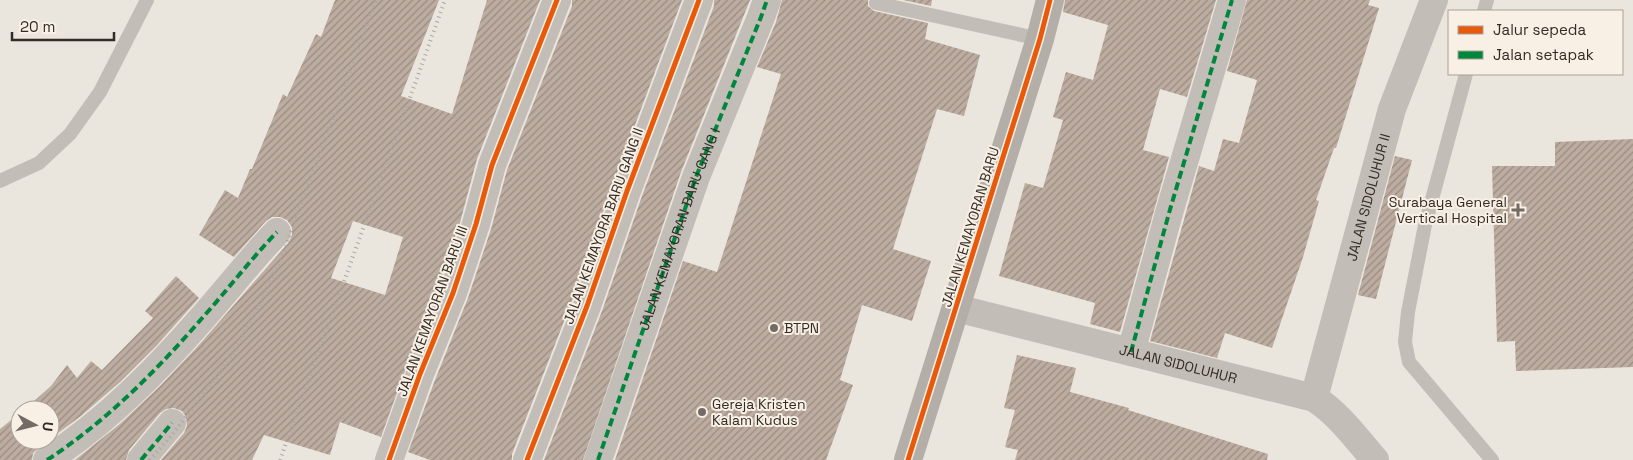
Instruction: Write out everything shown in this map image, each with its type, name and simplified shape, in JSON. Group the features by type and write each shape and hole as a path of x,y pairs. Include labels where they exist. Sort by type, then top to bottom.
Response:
{"street":[{"name":"JALAN KEMAYORAN BARU III","path":"389,460 420,374 453,293 495,158 557,0"},
{"name":"JALAN KEMAYORA BARU GANG II","path":"528,460 584,315 627,190 699,0"},
{"name":"JALAN KEMAYORAN BARU GANG I","path":"598,460 696,177 762,18 767,0"},
{"name":"JALAN KEMAYORAN BARU","path":"908,460 1040,39 1050,0"},
{"path":"1132,352 1168,213 1232,0"},
{"name":"JALAN SIDOLUHUR II","path":"1314,398 1392,108 1434,0"},
{"path":"47,460 128,397 204,316 277,232"},
{"name":"JALAN SIDOLUHUR","path":"956,308 1314,398 1337,417 1375,460"},
{"path":"140,460 172,423"}],"lane":[{"path":"0,181 39,163 70,134 100,92 147,0"},
{"path":"876,3 1040,39"},
{"path":"1466,75 1425,225 1408,312 1405,342 1409,362 1492,460"}],"building":[{"path":"335,0 439,0 401,96 452,114 487,0 540,0 477,159 461,219 438,288 381,437 340,422 330,455 264,435 252,460 161,460 184,433 187,426 186,417 182,411 174,408 166,409 160,413 129,450 126,460 75,460 121,423 161,385 198,346 289,242 292,235 292,227 287,220 280,217 272,217 266,221 234,257 199,235 225,190 238,198 283,94 287,97 316,34 321,37","holes":["353,221 403,237 385,295 331,278"]},
{"path":"572,0 682,0 612,186 572,301 512,454 512,460 430,460 408,452 468,298 491,229 507,170 572,6"},
{"path":"714,0 750,0 681,172 583,460 544,460 602,311 642,196 714,6"},
{"path":"782,0 868,0 868,6 874,11 928,23 925,39 980,55 964,116 937,109 893,249 931,261 912,321 862,305 840,380 853,385 826,460 615,460 683,261 717,272 781,74 757,67 776,22"},
{"path":"903,0 932,0 931,6"},
{"path":"1065,0 1216,0 1187,97 1160,89 1143,150 1169,157 1120,332 1090,324 1095,303 999,276 1025,183 1043,188 1063,120 1053,117 1066,72 1093,80 1108,25 1063,12"},
{"path":"1247,0 1370,0 1368,5 1379,8 1336,148 1334,148 1316,200 1319,201 1303,257 1272,348 1225,333 1217,358 1150,341 1199,166 1214,171 1223,139 1239,143 1257,80 1227,71"},
{"path":"1633,139 1633,367 1516,371 1515,341 1497,342 1492,166 1555,166 1555,142"},
{"path":"1395,156 1412,160 1376,299 1358,295"},
{"path":"176,276 199,298 157,345 120,382 60,432 60,400 35,400 51,386 67,365 77,378 91,361 102,370 153,318 145,311"},
{"path":"1017,355 1076,368 1070,392 1129,408 1128,410 1268,454 1267,460 1015,460 1018,450 1005,447 1015,410 1004,408"},
{"path":"10,421 10,450 36,450 33,453 32,460 0,460 0,429"}],"railway":[{"path":"150,460 172,435 227,363 260,305 281,259 376,0"},
{"path":"280,460 445,0"}],"marked path":[{"path":"598,460 696,177 767,0"},
{"path":"1131,352 1169,213 1232,0"},
{"path":"47,460 111,411 150,375 187,336 277,232"},
{"path":"141,460 172,423"}],"cycle path":[{"path":"389,460 420,374 453,293 476,224 492,165 557,0"},
{"path":"527,460 587,306 627,191 699,0"},
{"path":"908,460 1040,39 1050,0"}],"place":[{"name":"Surabaya General Vertical Hospital","path":"1518,210"},
{"name":"BTPN","path":"774,328"},
{"name":"Gereja Kristen Kalam Kudus","path":"702,412"}]}
